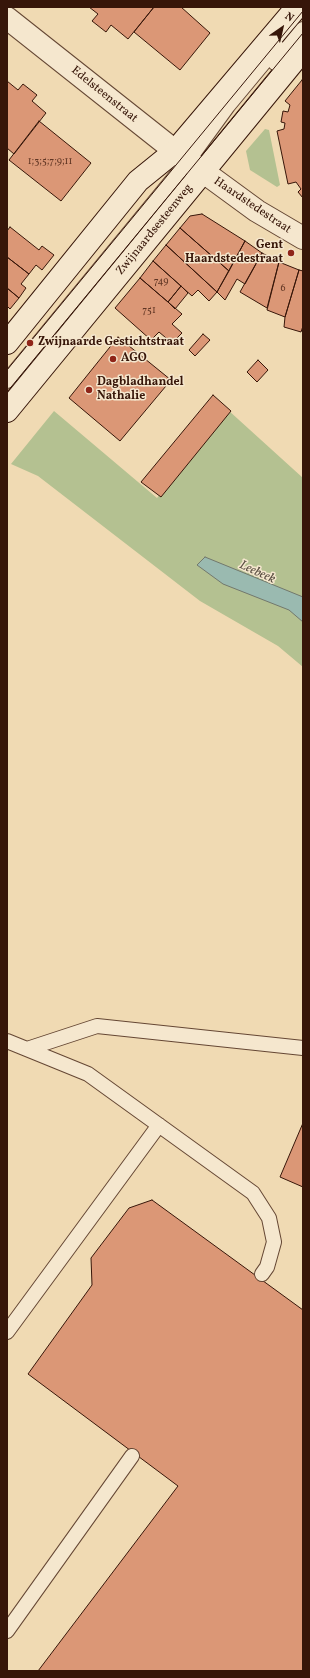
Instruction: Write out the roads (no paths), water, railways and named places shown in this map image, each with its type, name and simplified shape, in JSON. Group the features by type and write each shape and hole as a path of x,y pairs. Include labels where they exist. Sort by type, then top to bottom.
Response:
{"street":[{"name":"Zwijnaardsesteenweg","path":"7,411 189,161 297,7"},
{"name":"Edelsteenstraat","path":"7,18 189,161"},
{"name":"Zwijnaardsesteenweg","path":"7,343 138,181 189,161 303,50"},
{"name":"Haardstedestraat","path":"189,161 258,211 303,238"}],"lane":[{"path":"189,161 228,106 303,15"},
{"path":"7,381 189,161 235,112 303,29"},
{"path":"27,1049 97,1026 303,1048"},
{"path":"7,1041 88,1074 253,1193 269,1218 274,1242 267,1267 262,1274"},
{"path":"7,1332 159,1125"},
{"path":"7,1631 132,1456"}],"water":[{"path":"205,557 303,597 303,622 289,610 223,584 197,565"}],"tram line":[{"path":"7,370 303,11"},
{"path":"7,392 303,33"}],"place":[{"name":"Gent Haardstedestraat","path":"291,253"},
{"name":"Zwijnaarde Gestichtstraat","path":"30,343"},
{"name":"AGO","path":"113,359"},
{"name":"Dagbladhandel Nathalie","path":"89,390"}],"water label":[{"name":"Leebeek","path":"257,573"}]}
